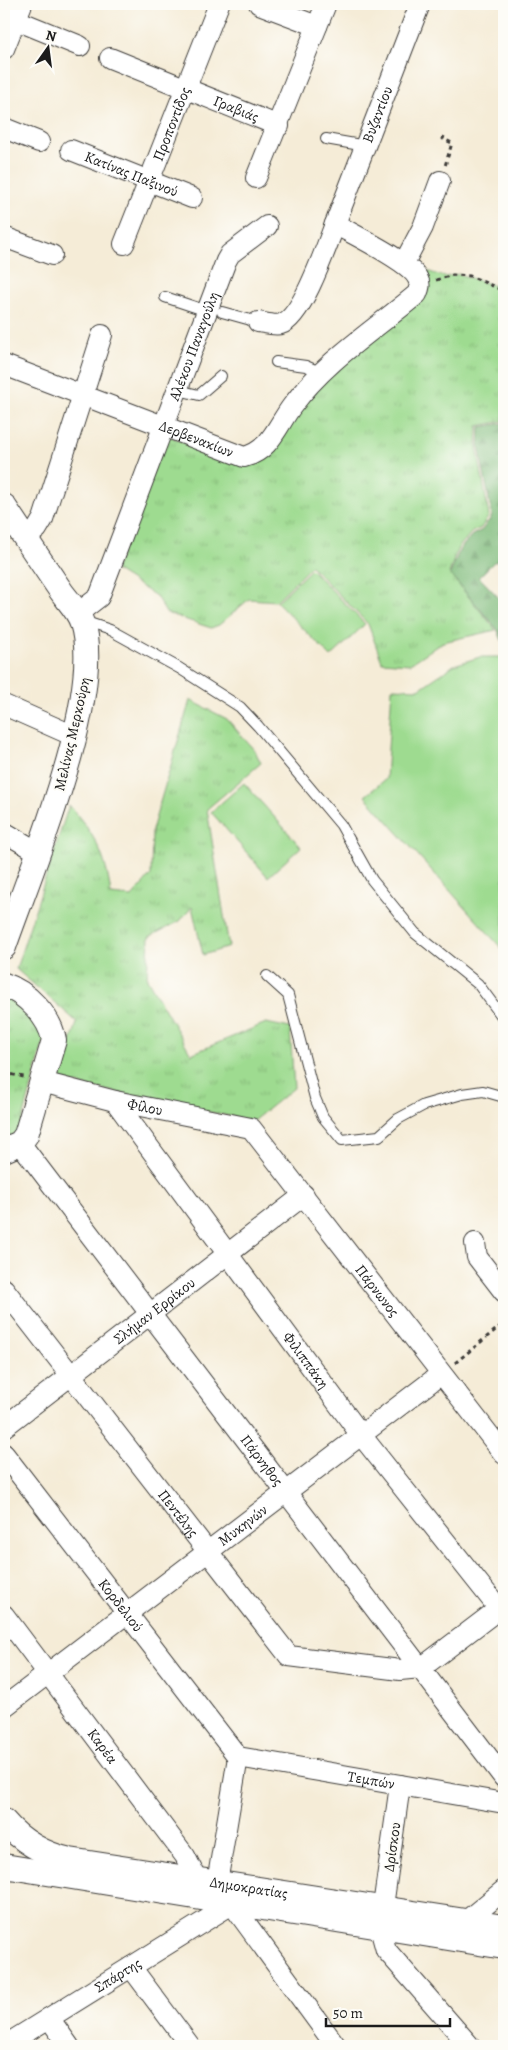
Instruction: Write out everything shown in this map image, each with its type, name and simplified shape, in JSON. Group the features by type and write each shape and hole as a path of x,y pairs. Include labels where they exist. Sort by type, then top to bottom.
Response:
{"street":[{"name":"Προποντίδος","path":"124,244 219,4"},
{"path":"259,4 317,26"},
{"path":"256,178 326,4"},
{"name":"Βυζαντίου","path":"258,322 280,325 291,318 314,277 420,4"},
{"path":"4,49 14,13 80,46"},
{"name":"Γραβιάς","path":"110,58 278,126"},
{"path":"4,128 39,142"},
{"name":"Κατίνας Παξινού","path":"71,150 192,198"},
{"path":"404,263 423,227 440,181"},
{"path":"335,224 404,263 419,285"},
{"name":"Αλέκου Παναγούλη","path":"80,618 99,597 178,390 215,312 230,254 268,226"},
{"path":"4,238 52,255"},
{"name":"Δερβενακίων","path":"4,365 244,457 264,448 292,407 320,372 417,294 419,285"},
{"path":"25,538 37,529 43,519 102,335"},
{"name":"Μελίνας Μερκούρη","path":"4,506 80,618 88,651 86,681 59,791 4,947"},
{"path":"4,705 74,736"},
{"path":"4,832 38,852"},
{"path":"4,985 17,992 44,1016 50,1026 54,1040 26,1134 12,1147"},
{"name":"Φίλου","path":"42,1082 115,1101 251,1128"},
{"name":"Φιλιππάκη","path":"115,1101 361,1435 503,1609"},
{"name":"Πάρνωνος","path":"251,1128 440,1374 504,1454"},
{"name":"Πάρνηθος","path":"12,1147 150,1314 504,1778"},
{"name":"Σλήμαν Ερρίκου","path":"4,1427 304,1195"},
{"path":"475,1243 477,1257 504,1292"},
{"name":"Πεντέλης","path":"4,1289 289,1656 400,1670 421,1668"},
{"name":"Μυκηνών","path":"4,1707 440,1374"},
{"name":"Κορδελιού","path":"4,1454 238,1757"},
{"path":"421,1668 503,1609"},
{"name":"Καρέα","path":"4,1615 185,1856 207,1881"},
{"path":"207,1881 238,1757"},
{"name":"Τεμπών","path":"238,1757 504,1803"},
{"name":"Δρίσκου","path":"382,1918 400,1785"},
{"name":"Δημοκρατίας","path":"4,1821 29,1845 49,1856 207,1881 504,1946"},
{"name":"Δημοκρατίας","path":"4,1866 232,1904 382,1918 466,1921 504,1927"},
{"path":"466,1921 504,1890"},
{"path":"232,1904 336,2046"},
{"name":"Σπάρτης","path":"4,2046 232,1904"},
{"path":"382,1918 386,1950 470,2046"},
{"path":"131,1967 190,2046"},
{"path":"49,2018 69,2046"}],"lane":[{"path":"326,139 366,146"},
{"path":"164,296 215,312 258,322"},
{"path":"276,362 306,366 320,372"},
{"path":"178,390 199,395 221,376"},
{"path":"80,618 110,630 179,668 240,707 340,825 372,880 415,933 478,984 504,1019"},
{"path":"267,976 288,995 315,1098 323,1117 342,1140 379,1136 398,1119 424,1105 462,1094 483,1090 504,1097"}],"path":[{"path":"440,181 452,143 443,139 444,136"},
{"path":"419,285 453,275 470,276 504,291"},
{"path":"504,567 502,569 504,572"},
{"path":"440,1374 504,1323"}],"green space":[{"path":"427,271 445,277 459,274 504,289 504,421 478,426 477,447 489,516 481,528 472,532 458,548 449,573 496,630 443,642 410,664 382,662 368,624 311,566 276,601 249,599 219,625 211,628 166,613 156,596 115,570 166,435 244,465 325,373 428,291 430,281"},
{"path":"504,423 504,548 500,560 494,562 479,577 504,603 504,645 497,629 450,574 460,549 472,535 482,530 492,516 479,447 480,427"},
{"path":"311,569 365,624 331,657 277,602"},
{"path":"480,657 504,657 504,951 365,796 386,779 392,688 419,689 454,665"},
{"path":"190,700 227,719 255,751 261,763 207,809 229,947 203,955 192,907 180,921 149,937 147,979 191,1054 266,1023 290,1028 294,1088 253,1121 57,1080 77,1022 16,969 69,805 86,826 98,846 106,868 111,895 132,897 151,875 152,830"},
{"path":"244,783 301,847 268,877 211,812"},
{"path":"4,993 47,1029 20,1130 4,1141"}]}
